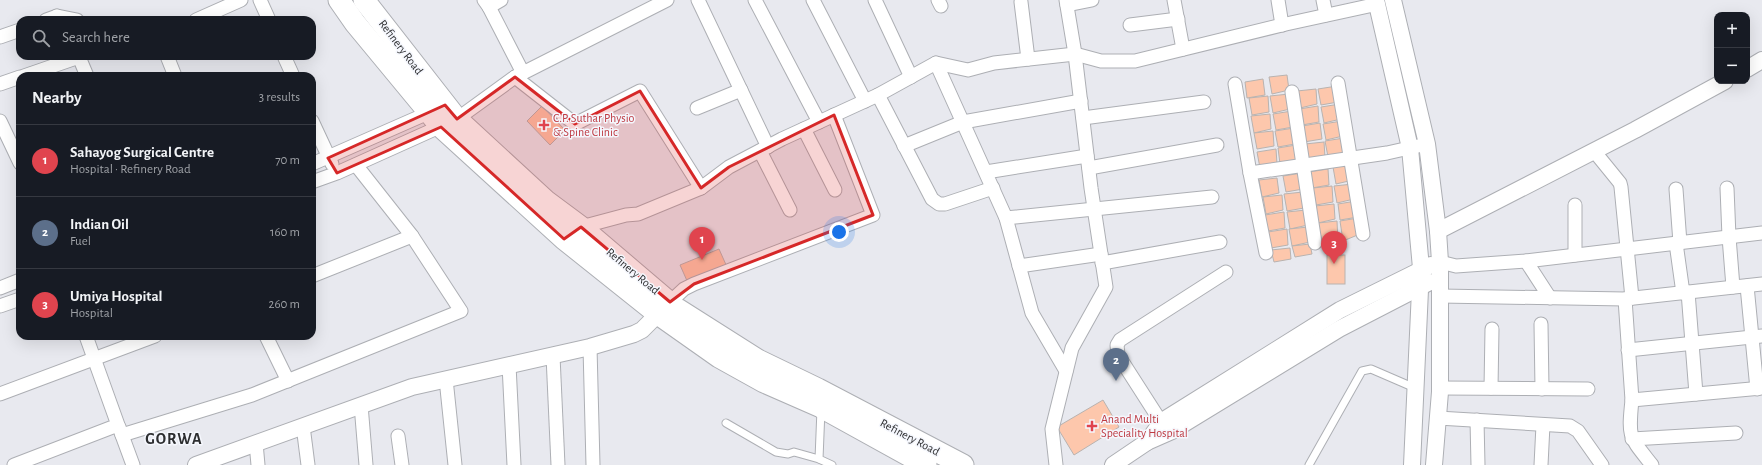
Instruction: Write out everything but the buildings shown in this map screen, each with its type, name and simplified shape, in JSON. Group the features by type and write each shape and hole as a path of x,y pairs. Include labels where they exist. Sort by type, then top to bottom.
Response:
{"main road":[{"name":"Refinery Road","path":"339,0 355,23 564,240 664,308 683,312 758,360 818,389 963,465"},
{"name":"Refinery Road","path":"364,0 443,116 546,201 580,227 664,308 735,367 764,382 821,407 926,465"}],"street":[{"path":"205,16 241,0"},
{"path":"260,0 266,16"},
{"path":"501,0 486,4 519,75 575,124 640,91 701,188"},
{"path":"316,181 356,165 443,116 653,3 667,0"},
{"path":"698,0 741,90 790,210"},
{"path":"755,0 819,122"},
{"path":"813,0 865,101"},
{"path":"875,0 912,77"},
{"path":"1056,465 1052,429 1072,348 1106,287 1094,210 1075,54 1067,2 1092,0"},
{"path":"1174,0 1183,49"},
{"path":"1278,0 1282,25"},
{"path":"1323,0 1326,15"},
{"path":"1393,0 1427,144 1438,231 1440,262 1440,388 1434,465"},
{"path":"1021,2 1028,60"},
{"path":"564,240 580,227 626,215 638,214 701,188 729,167 804,129 878,96 936,63 968,70 994,63 1075,54 1102,60 1135,60 1377,2 1410,148 1421,268 1422,286 1412,465"},
{"path":"1130,25 1178,19"},
{"path":"0,37 16,31"},
{"path":"38,72 71,60"},
{"path":"80,60 85,72"},
{"path":"169,60 173,72"},
{"path":"286,60 291,72"},
{"path":"1750,67 1762,60"},
{"path":"936,63 964,122 1006,218 1032,313 1066,372"},
{"path":"0,84 16,79"},
{"path":"1338,83 1363,234"},
{"path":"1235,84 1250,173 1266,253"},
{"path":"1438,231 1594,151 1719,84"},
{"path":"697,108 741,90"},
{"path":"1292,92 1302,166 1315,243"},
{"path":"878,96 932,199 936,202 945,204 993,188"},
{"path":"904,146 964,122 1081,102"},
{"path":"1083,118 1204,102"},
{"path":"196,465 223,460 256,444 412,387 590,348 642,330 684,289 694,284 873,216 834,115"},
{"path":"316,162 443,116"},
{"path":"0,121 16,155"},
{"path":"804,129 835,190"},
{"path":"316,130 328,158 337,173"},
{"path":"1250,173 1351,158 1427,144"},
{"path":"986,172 1088,162 1217,145"},
{"path":"1594,151 1620,183 1628,249 1628,350 1632,400 1629,426 1632,439 1652,465"},
{"path":"14,465 120,430 252,396 462,312 412,236 356,165"},
{"path":"1728,188 1729,237 1733,287"},
{"path":"1676,189 1678,243 1692,343 1696,394"},
{"path":"1006,218 1212,198"},
{"path":"1575,205 1575,255"},
{"path":"1147,442 1161,422 1340,310 1421,268 1440,262 1456,266 1526,261 1762,233"},
{"path":"316,274 412,236"},
{"path":"1018,266 1102,259 1220,242"},
{"path":"1526,261 1550,298"},
{"path":"1113,465 1147,442 1172,432 1339,330 1440,278 1456,266"},
{"path":"1161,422 1118,355 1117,345 1120,340 1226,272"},
{"path":"1,284 16,281"},
{"path":"1440,296 1628,299 1762,284"},
{"path":"1632,400 1759,388 1757,336 1747,286"},
{"path":"0,306 16,300"},
{"path":"1542,324 1542,389"},
{"path":"1491,388 1492,330"},
{"path":"1628,350 1757,336"},
{"path":"87,340 133,465"},
{"path":"0,394 144,340"},
{"path":"268,340 288,381"},
{"path":"590,348 593,465"},
{"path":"553,356 558,465"},
{"path":"509,366 514,465"},
{"path":"446,379 455,465"},
{"path":"1440,388 1588,389"},
{"path":"361,405 366,465"},
{"path":"1438,418 1575,428 1602,465"},
{"path":"1478,420 1478,465"},
{"path":"1542,465 1543,425"},
{"path":"303,426 308,465"},
{"path":"1632,439 1736,433"},
{"path":"398,436 402,465"},
{"path":"256,444 258,465"}],"lane":[{"path":"1308,465 1362,371 1371,369 1417,389"},
{"path":"819,459 821,407"},
{"path":"726,423 776,452 788,454 794,452 819,459 832,465"}],"highlighted area":[{"path":"515,77 575,124 640,91 701,188 729,167 834,115 873,215 694,284 670,302 581,227 564,239 441,127 337,173 328,158 445,105 457,119"}],"place":[{"name":"C.P. Suthar Physio & Spine Clinic","path":"544,125"},
{"name":"Sahayog Surgical Centre","path":"702,260"},
{"name":"Umiya Hospital","path":"1334,264"},
{"name":"Indian Oil","path":"1116,381"},
{"name":"Anand Multi Speciality Hospital","path":"1092,426"}],"district":[{"name":"GORWA","path":"174,438"}]}
